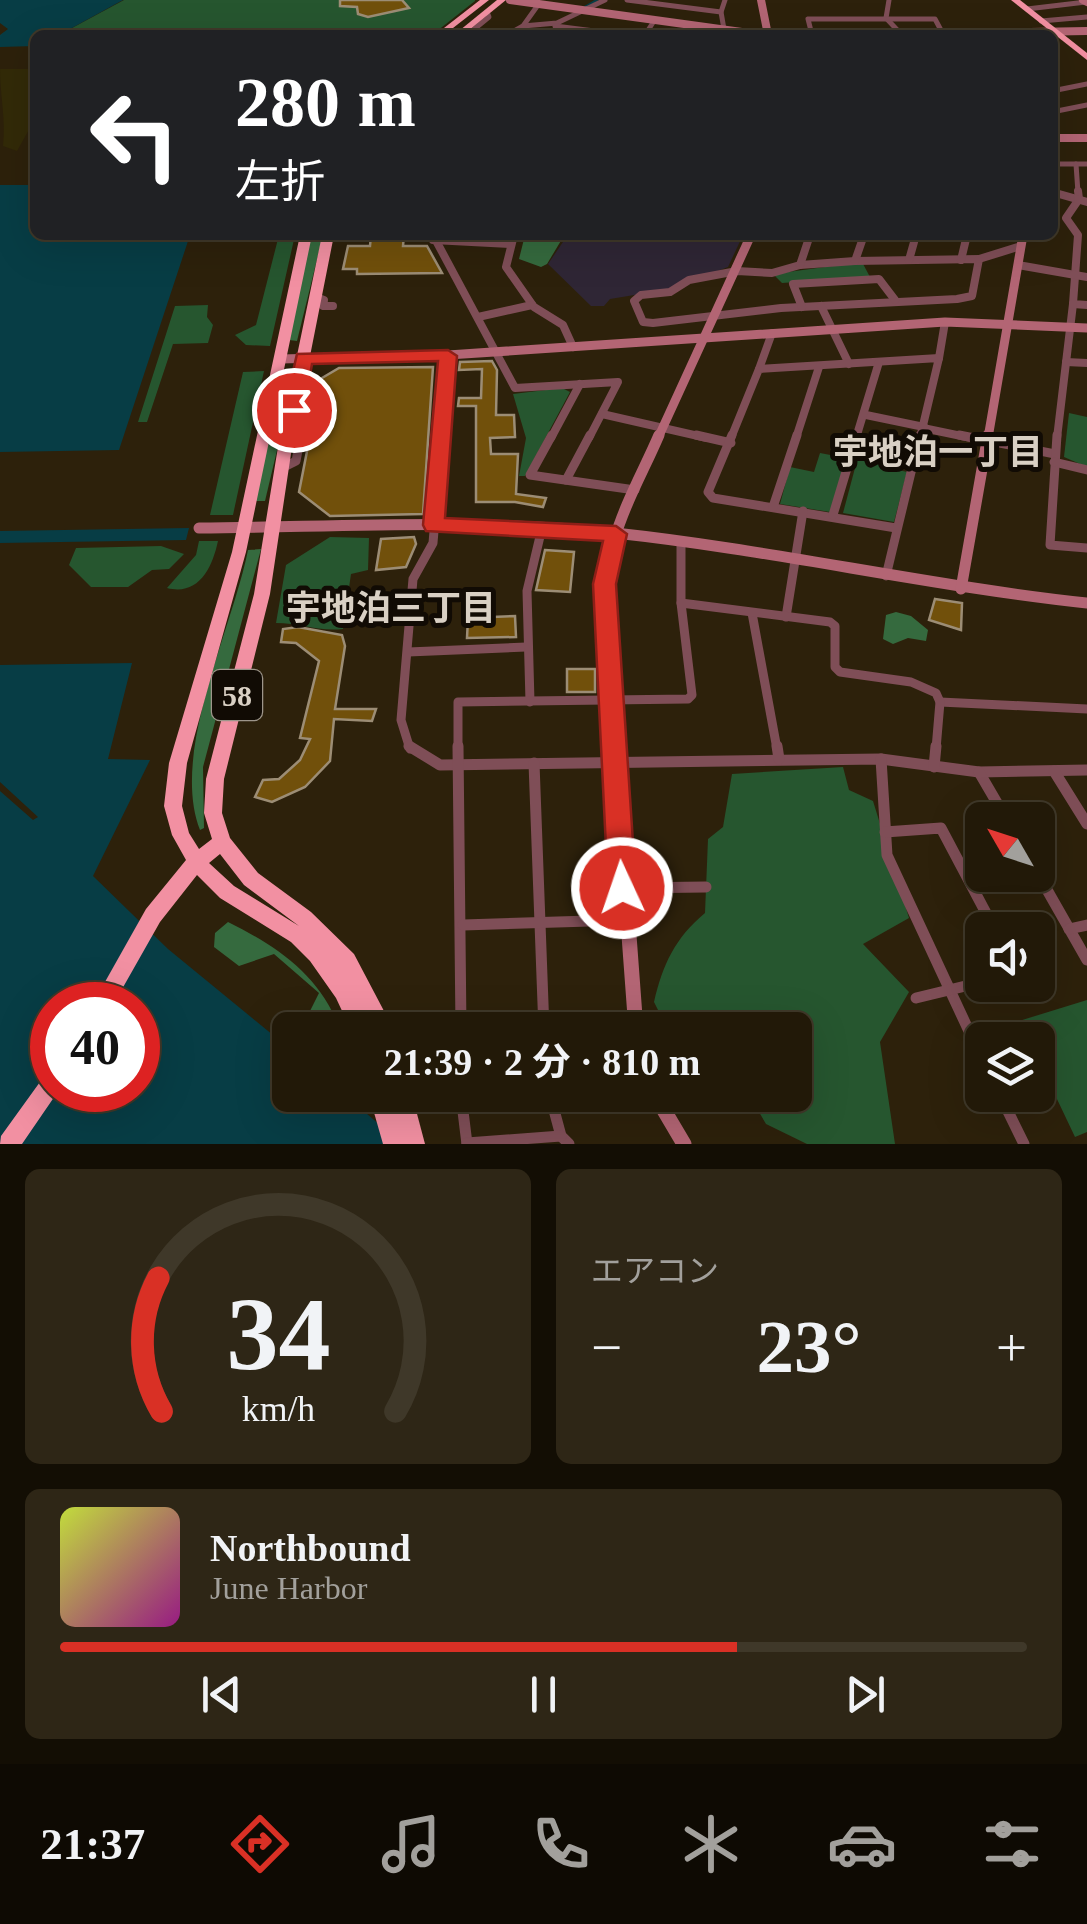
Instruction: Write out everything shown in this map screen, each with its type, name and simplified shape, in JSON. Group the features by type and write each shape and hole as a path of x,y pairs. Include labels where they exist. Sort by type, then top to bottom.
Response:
{"highway":[{"path":"446,30 485,0"},
{"path":"464,30 502,0"},
{"path":"1004,0 1043,30"},
{"path":"1015,0 1047,30"},
{"path":"1058,40 1085,56"},
{"path":"1058,40 1085,56"},
{"name":"58","path":"305,240 243,528 174,784 175,816 195,860 227,892 289,929 317,955 344,991 354,1012"},
{"name":"58","path":"327,240 250,646 214,779 213,813 222,842 251,879 304,918 339,952 362,984 375,1012"},
{"path":"115,982 157,907 195,860 222,842"},
{"path":"9,1144 31,1112"},
{"path":"393,1112 407,1143"}],"street":[{"path":"510,0 711,30"},
{"path":"550,25 605,0"},
{"path":"627,0 721,12"},
{"path":"724,30 721,12 725,0"},
{"path":"760,0 765,30"},
{"path":"886,18 889,0"},
{"path":"1027,9 1085,1"},
{"path":"515,30 538,5"},
{"path":"473,30 489,17 486,12"},
{"path":"1041,21 1087,17"},
{"path":"886,18 897,30"},
{"path":"811,30 808,19 935,18 941,30"},
{"path":"648,30 654,21"},
{"path":"522,26 588,30"},
{"path":"1058,34 1087,31"},
{"path":"1058,90 1087,84"},
{"path":"1075,87 1087,94"},
{"path":"1058,109 1087,105"},
{"path":"1058,138 1087,138"},
{"path":"1058,164 1087,164"},
{"path":"1076,164 1083,201"},
{"path":"1077,185 1087,187"},
{"path":"1058,194 1083,201"},
{"path":"1083,201 1066,218 1078,234 1082,250 1075,276 1055,456 1050,545 1087,548"},
{"path":"434,240 515,388 618,382 566,480"},
{"path":"512,240 506,267 532,305 563,325 573,347"},
{"path":"634,1012 623,920 604,584 616,534 749,240"},
{"path":"800,266 808,240"},
{"path":"854,261 862,240"},
{"path":"909,260 915,240"},
{"path":"962,260 966,240"},
{"path":"979,260 972,296 719,313 652,324 643,322 634,300 641,295 670,292 689,280 737,270 772,273 854,261 979,260 1022,240"},
{"path":"962,589 1022,240"},
{"path":"1018,265 1087,277"},
{"path":"802,307 793,284 879,279 895,300"},
{"path":"316,297 324,300 323,306 334,306"},
{"path":"1073,304 1087,305"},
{"path":"478,317 532,305"},
{"path":"820,306 849,364"},
{"path":"280,359 448,356 945,322 1087,328"},
{"path":"886,577 945,322"},
{"path":"772,333 708,492 713,498 896,528"},
{"path":"448,356 433,543 412,579 402,734 422,758 440,765 881,759 979,772 1087,770"},
{"path":"759,370 939,358"},
{"path":"832,516 879,362"},
{"path":"1066,362 1087,363"},
{"path":"773,506 819,367"},
{"path":"580,384 530,475 635,490"},
{"path":"602,414 730,443"},
{"path":"865,418 990,440 1055,456 1087,470"},
{"path":"282,468 296,461 303,427 313,422"},
{"path":"786,617 803,511"},
{"path":"199,528 434,525 616,534 962,589 1087,603"},
{"path":"530,702 526,648 529,560 542,528"},
{"path":"462,1012 458,702 692,695 680,603 681,543"},
{"path":"680,603 835,626 835,668 840,672 911,682 936,693 940,702 934,767"},
{"path":"752,613 779,759"},
{"path":"408,652 526,648"},
{"path":"940,702 1087,709"},
{"path":"881,759 887,855 965,1022"},
{"path":"534,763 543,1012"},
{"path":"1054,771 1087,824"},
{"path":"979,772 996,802"},
{"path":"885,832 941,828 986,912"},
{"path":"622,888 706,887"},
{"path":"1048,892 1087,960"},
{"path":"463,925 623,920"},
{"path":"1069,929 1087,925"},
{"path":"916,998 965,986"},
{"path":"463,1112 467,1144 565,1140 556,1112"},
{"path":"665,1112 684,1144"},
{"path":"1008,1112 1024,1144"}],"shaded area":[{"path":"564,240 741,240 728,267 671,289 610,299 604,306 591,306 548,264"}],"green space":[{"path":"124,0 475,0 438,30 68,30"},
{"path":"278,240 294,240 270,346 246,345 235,335 256,325"},
{"path":"310,240 322,240 297,341 289,340"},
{"path":"524,240 561,240 541,267 519,259"},
{"path":"862,262 870,277 782,283 773,274"},
{"path":"208,305 207,317 213,325 208,343 173,344 147,422 138,422 175,306"},
{"path":"264,371 233,515 210,515 243,372"},
{"path":"285,374 295,374 265,501 254,501"},
{"path":"562,388 570,392 525,476 519,476 526,438 513,394"},
{"path":"1069,413 1087,417 1087,467 1064,457"},
{"path":"820,453 846,458 830,512 780,504 790,467 814,472"},
{"path":"859,453 884,457 882,466 907,472 894,522 843,513"},
{"path":"330,537 369,538 368,570 351,574 343,629 276,623 286,565"},
{"path":"199,541 218,541 202,578 187,588 167,588 196,555"},
{"path":"161,546 184,554 169,569 152,570 128,587 91,587 69,565 76,548"},
{"path":"261,549 203,767 204,828 200,830 193,799 198,729 248,550"},
{"path":"896,612 911,616 928,630 926,641 908,638 893,644 883,639 886,615"},
{"path":"843,767 849,790 873,801 909,918 863,944 909,992 880,1042 895,1144 807,1144 766,1124 759,1112 812,1112 812,1012 659,1012 654,1002 672,953 705,913 708,839 723,827 732,774"},
{"path":"228,922 264,942 310,979 332,1012 310,1012 319,993 274,954 239,966 214,947 215,933"},
{"path":"1087,1000 1087,1132 1075,1137 1055,1095 1055,1022 1019,1021"}],"sand":[{"path":"0,69 30,69 30,128 17,151 3,146"}],"water":[{"path":"0,0 123,0 68,30 30,30 30,46 0,47 0,35 8,29 0,23"},
{"path":"0,185 30,185 30,240 188,240 119,450 0,452"},
{"path":"189,528 186,540 0,543 0,531"},
{"path":"132,663 108,759 150,760 93,876 168,949 272,1034 272,1112 365,1112 402,1144 0,1144 0,791 33,820 38,817 0,782 0,665"}],"building":[{"path":"340,0 402,0 409,8 368,17 358,14 357,7 340,6"},
{"path":"371,240 404,240 403,246 427,246 442,273 357,274 357,269 343,269 348,246 370,246"},
{"path":"492,361 497,370 496,415 514,415 515,437 490,438 491,454 518,454 516,494 546,498 543,507 476,502 476,406 458,406 459,398 481,398 482,369 459,370 460,362"},
{"path":"433,367 423,514 330,516 299,492 311,431 320,423 314,415 322,378 339,368"},
{"path":"414,537 416,544 406,567 376,570 381,539"},
{"path":"545,550 574,552 570,592 536,590"},
{"path":"935,599 962,603 961,630 929,620"},
{"path":"515,616 516,637 467,638 468,618"},
{"path":"298,627 342,635 345,646 335,709 376,709 372,721 334,719 330,761 305,787 272,802 255,797 263,780 279,779 300,760 310,739 300,738 319,661 296,643 281,642 283,629"},
{"path":"567,669 595,669 595,692 567,692"}],"waterway":[{"path":"585,7 597,0"}],"district":[{"name":"宇地泊一丁目","path":"938,452"},
{"name":"宇地泊三丁目","path":"391,608"}],"route":[{"path":"294,410 304,358 448,356 434,525 616,534 604,584 622,888"}]}
